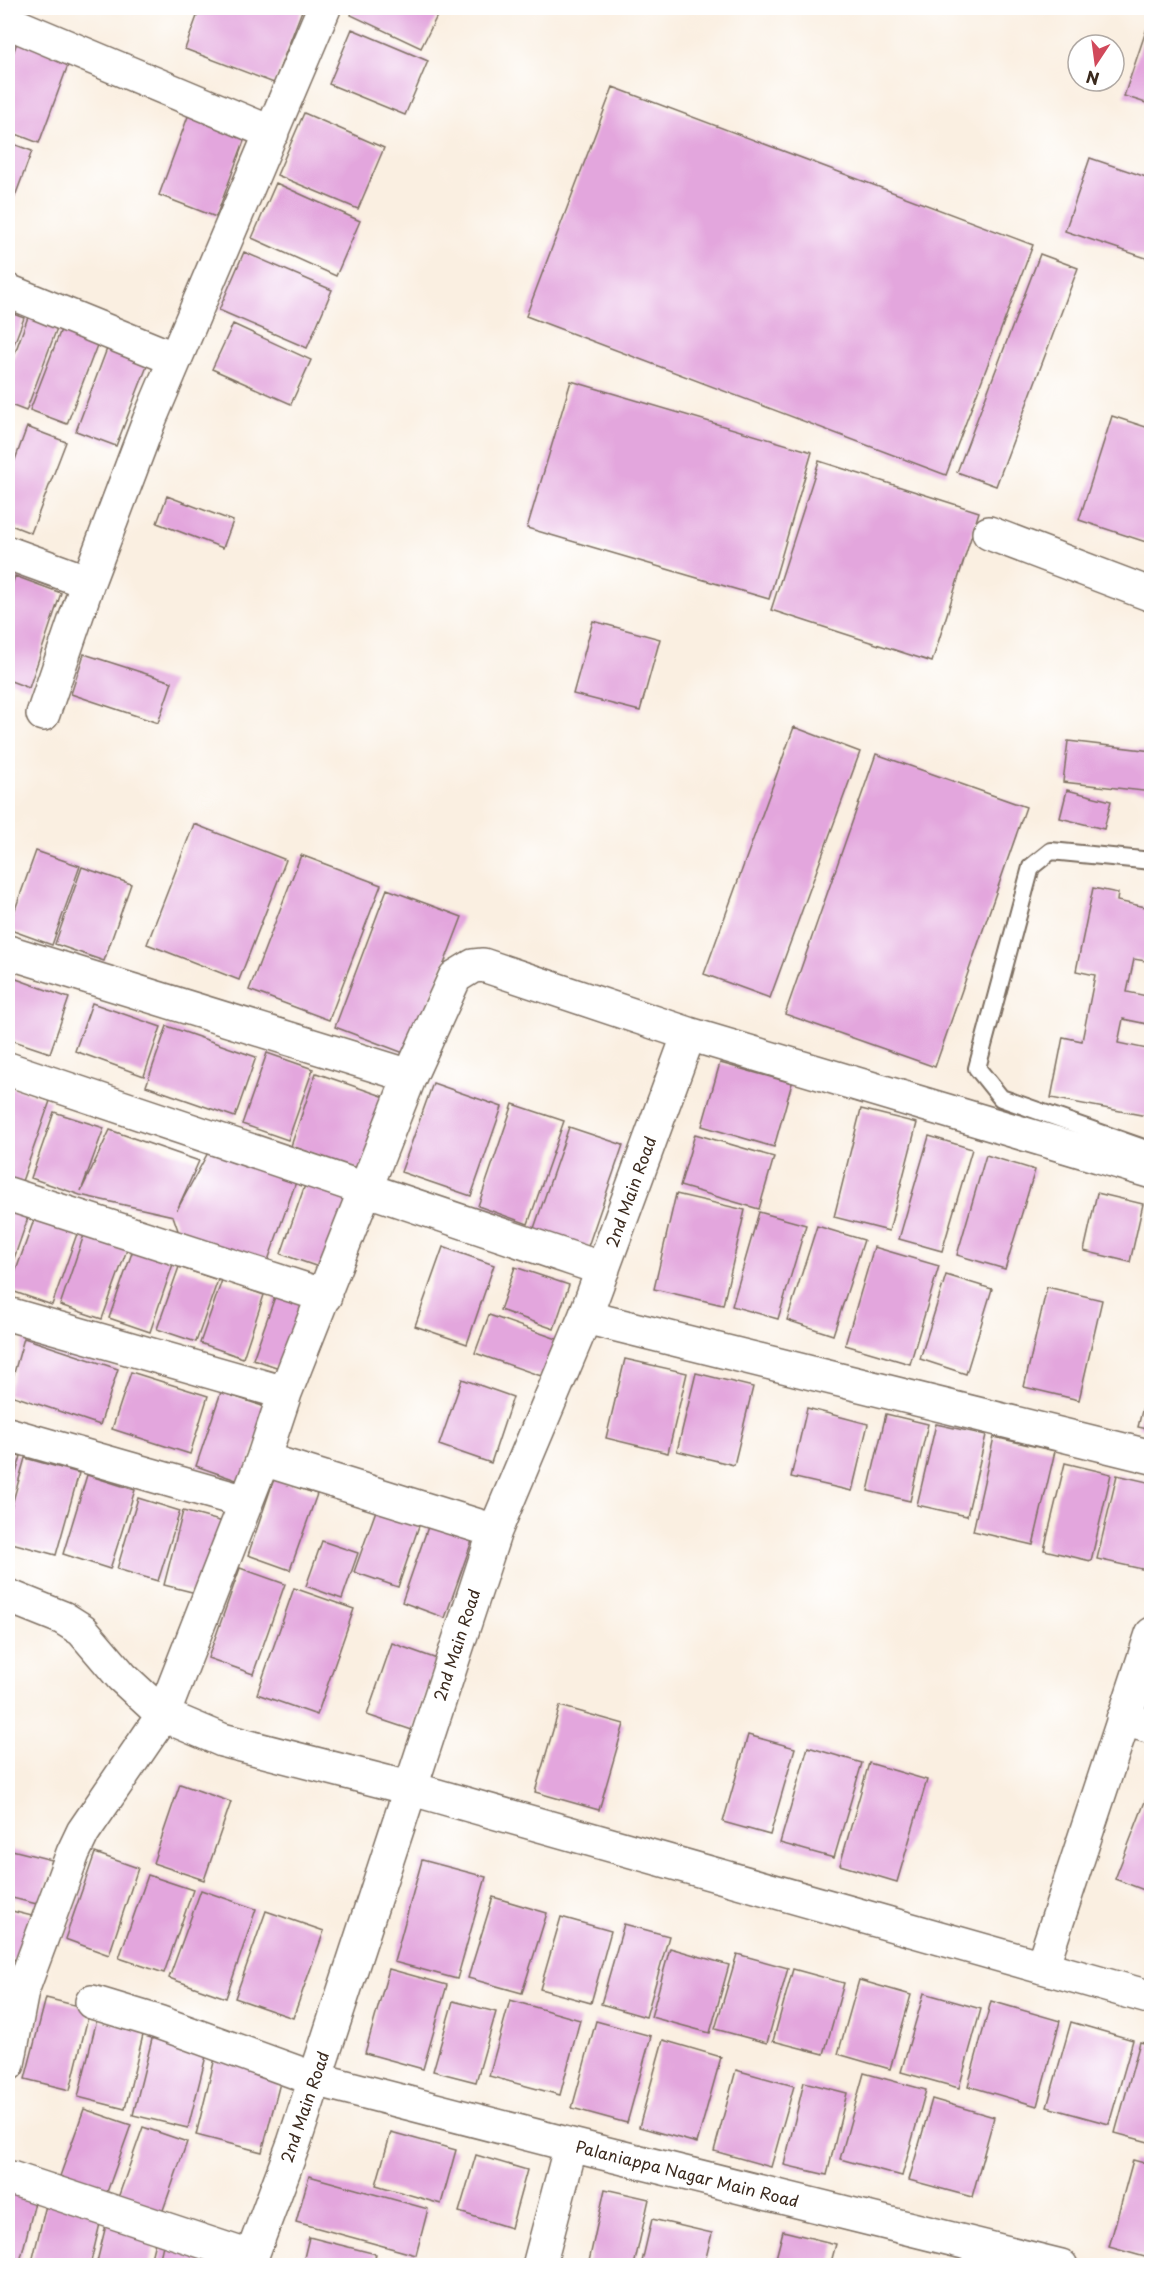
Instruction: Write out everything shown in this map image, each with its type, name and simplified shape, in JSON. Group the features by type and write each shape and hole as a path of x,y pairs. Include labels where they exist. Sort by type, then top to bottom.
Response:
{"street":[{"path":"43,714 88,582 175,359 324,8"},
{"path":"8,22 272,133"},
{"path":"8,291 175,359"},
{"path":"989,533 1152,595"},
{"path":"8,553 88,582"},
{"path":"8,952 410,1076"},
{"path":"8,2064 15,1989 83,1832 163,1715 262,1460 285,1393 410,1076 455,977 473,966 494,968 690,1034 1152,1172"},
{"name":"2nd Main Road","path":"249,2261 294,2144 495,1531 585,1317 690,1034"},
{"path":"8,1069 365,1191 603,1269"},
{"path":"8,1194 325,1296"},
{"path":"8,1314 285,1393"},
{"path":"585,1317 1152,1457"},
{"path":"8,1434 246,1502"},
{"path":"262,1460 495,1531"},
{"path":"8,1596 63,1618 82,1630 122,1677 163,1715 222,1740 409,1788 1152,1998"},
{"path":"1042,1967 1137,1723 1152,1634"},
{"name":"Palaniappa Nagar Main Road","path":"92,2002 158,2022 315,2079 1025,2261 1061,2265"},
{"path":"539,2265 571,2145"},
{"path":"11,2178 249,2261"}],"lane":[{"path":"1152,861 1051,851 1031,867 977,1068 1001,1098 1152,1151"}],"building":[{"path":"200,8 303,8 274,83 185,49"},
{"path":"354,8 441,8 421,48 351,15"},
{"path":"1152,13 1152,105 1124,96"},
{"path":"352,29 428,61 405,115 329,84"},
{"path":"19,37 71,57 39,143 8,131 8,67"},
{"path":"613,87 1033,245 946,475 526,316"},
{"path":"190,111 247,133 216,217 159,195"},
{"path":"304,113 384,148 358,209 277,175"},
{"path":"8,142 32,151 8,215"},
{"path":"1090,158 1152,179 1152,260 1065,231"},
{"path":"276,183 360,221 336,276 252,238"},
{"path":"244,252 332,290 307,348 219,310"},
{"path":"1040,254 1078,268 996,486 957,472"},
{"path":"8,312 24,318 8,360"},
{"path":"28,317 57,328 26,411 8,404 8,372"},
{"path":"233,324 311,360 291,404 212,369"},
{"path":"62,327 99,340 67,424 30,410"},
{"path":"108,346 149,361 116,446 76,431"},
{"path":"571,381 812,452 769,599 527,528"},
{"path":"1112,416 1152,429 1152,544 1079,520"},
{"path":"27,427 66,442 31,533 8,524 8,479"},
{"path":"819,461 979,512 932,662 771,610"},
{"path":"167,496 233,521 223,548 157,523"},
{"path":"15,576 61,593 29,688 8,680 8,597"},
{"path":"593,621 660,639 640,711 573,694"},
{"path":"84,654 172,682 158,723 71,694"},
{"path":"794,727 860,752 770,998 704,974"},
{"path":"1068,741 1152,751 1152,792 1063,782"},
{"path":"876,754 1026,807 935,1067 785,1014"},
{"path":"1067,790 1111,801 1104,829 1060,818"},
{"path":"194,824 286,860 239,980 147,944"},
{"path":"36,851 80,866 52,945 8,929"},
{"path":"301,855 381,885 329,1020 249,990"},
{"path":"82,867 131,884 104,961 55,944"},
{"path":"1093,888 1118,893 1117,901 1146,907 1148,899 1152,899 1152,962 1134,959 1127,992 1152,997 1152,1025 1123,1019 1118,1043 1152,1050 1152,1117 1051,1098 1063,1037 1082,1041 1095,975 1076,971"},
{"path":"387,889 462,917 409,1055 335,1027"},
{"path":"8,976 69,998 50,1053 8,1039"},
{"path":"92,1003 161,1027 144,1076 75,1051"},
{"path":"167,1026 256,1057 235,1117 146,1086"},
{"path":"267,1053 313,1069 288,1140 242,1124"},
{"path":"720,1063 792,1083 774,1147 702,1126"},
{"path":"316,1073 388,1098 362,1171 291,1146"},
{"path":"433,1083 502,1107 471,1196 401,1172"},
{"path":"8,1086 50,1101 20,1187 8,1182"},
{"path":"513,1104 564,1121 528,1224 478,1206"},
{"path":"861,1109 917,1123 889,1231 834,1217"},
{"path":"54,1112 104,1128 81,1191 110,1130 199,1161 177,1210 210,1149 297,1179 266,1266 180,1236 173,1216 80,1195 31,1178"},
{"path":"569,1127 623,1145 585,1255 531,1237"},
{"path":"695,1134 774,1157 759,1209 680,1186"},
{"path":"929,1136 972,1149 942,1251 899,1239"},
{"path":"986,1155 1035,1170 1005,1269 957,1255"},
{"path":"306,1182 355,1200 330,1271 281,1254"},
{"path":"1097,1193 1143,1204 1130,1262 1084,1251"},
{"path":"676,1194 745,1210 723,1305 654,1289"},
{"path":"8,1207 29,1215 8,1276"},
{"path":"759,1212 806,1225 778,1319 732,1306"},
{"path":"35,1217 78,1231 52,1305 9,1290"},
{"path":"817,1226 864,1240 833,1335 787,1320"},
{"path":"86,1229 129,1244 102,1319 60,1305"},
{"path":"134,1247 174,1261 150,1332 109,1318"},
{"path":"443,1247 494,1265 467,1344 415,1326"},
{"path":"874,1247 939,1266 910,1364 845,1345"},
{"path":"179,1267 218,1280 196,1342 157,1329"},
{"path":"515,1267 569,1285 554,1329 500,1310"},
{"path":"946,1275 992,1289 966,1374 920,1359"},
{"path":"222,1280 264,1295 243,1358 200,1343"},
{"path":"1047,1287 1102,1300 1079,1400 1024,1387"},
{"path":"276,1294 310,1306 288,1371 253,1359"},
{"path":"489,1315 557,1339 544,1377 475,1353"},
{"path":"24,1338 118,1369 100,1425 8,1394"},
{"path":"625,1359 687,1373 668,1453 606,1438"},
{"path":"131,1372 208,1396 190,1454 112,1429"},
{"path":"696,1373 753,1387 734,1465 677,1451"},
{"path":"1152,1374 1152,1430 1138,1427"},
{"path":"462,1379 513,1397 491,1463 439,1445"},
{"path":"221,1392 268,1408 242,1482 196,1466"},
{"path":"807,1408 868,1424 852,1491 791,1477"},
{"path":"886,1414 928,1424 910,1501 868,1491"},
{"path":"936,1424 986,1435 967,1516 917,1505"},
{"path":"994,1437 1055,1451 1033,1545 973,1531"},
{"path":"8,1453 21,1456 8,1501"},
{"path":"25,1458 79,1473 56,1555 8,1542 8,1519"},
{"path":"1065,1463 1111,1474 1091,1561 1044,1550"},
{"path":"87,1475 135,1490 110,1569 63,1554"},
{"path":"1117,1475 1152,1483 1151,1571 1097,1559"},
{"path":"274,1479 317,1494 290,1570 248,1555"},
{"path":"138,1498 180,1511 158,1581 117,1569"},
{"path":"378,1505 421,1520 398,1587 354,1572"},
{"path":"183,1511 227,1523 208,1596 164,1585"},
{"path":"430,1521 474,1535 445,1618 402,1602"},
{"path":"322,1541 358,1553 342,1599 306,1586"},
{"path":"240,1568 285,1584 253,1674 208,1658"},
{"path":"294,1588 354,1609 317,1715 257,1694"},
{"path":"392,1643 437,1659 412,1730 367,1715"},
{"path":"560,1706 624,1724 599,1810 535,1792"},
{"path":"748,1735 795,1748 770,1835 723,1822"},
{"path":"808,1747 862,1763 834,1858 780,1843"},
{"path":"869,1763 927,1780 897,1882 840,1865"},
{"path":"180,1784 231,1802 204,1880 153,1863"},
{"path":"1152,1786 1152,1893 1115,1879"},
{"path":"8,1849 52,1860 41,1905 8,1897"},
{"path":"95,1853 138,1868 109,1955 65,1939"},
{"path":"422,1860 486,1877 457,1979 394,1962"},
{"path":"148,1875 193,1890 164,1973 119,1958"},
{"path":"201,1890 256,1909 226,1998 169,1978"},
{"path":"493,1897 547,1913 522,1993 468,1978"},
{"path":"8,1910 32,1916 21,1961 8,1958"},
{"path":"266,1911 324,1931 293,2018 235,1998"},
{"path":"561,1917 611,1931 591,2003 540,1989"},
{"path":"624,1924 669,1936 646,2017 601,2004"},
{"path":"670,1948 729,1965 710,2033 651,2017"},
{"path":"737,1954 788,1968 767,2043 715,2029"},
{"path":"389,1969 447,1985 423,2069 365,2053"},
{"path":"793,1969 844,1983 824,2054 773,2041"},
{"path":"859,1980 911,1995 890,2069 838,2054"},
{"path":"924,1993 981,2009 959,2088 901,2072"},
{"path":"46,1998 90,2009 70,2090 25,2079"},
{"path":"510,2000 580,2020 560,2095 489,2076"},
{"path":"453,2001 496,2012 476,2082 433,2071"},
{"path":"991,2001 1060,2021 1037,2106 968,2086"},
{"path":"97,2019 144,2031 125,2109 78,2097"},
{"path":"596,2021 651,2036 627,2123 572,2108"},
{"path":"1071,2022 1133,2040 1109,2124 1047,2107"},
{"path":"154,2031 209,2044 188,2128 133,2115"},
{"path":"663,2040 721,2057 697,2143 639,2127"},
{"path":"1140,2042 1152,2045 1152,2143 1115,2133"},
{"path":"215,2058 282,2075 262,2152 196,2135"},
{"path":"736,2070 794,2086 771,2167 714,2151"},
{"path":"864,2073 926,2090 902,2176 840,2159"},
{"path":"804,2082 847,2093 827,2175 784,2165"},
{"path":"932,2099 994,2117 972,2197 909,2180"},
{"path":"84,2109 131,2125 106,2195 59,2179"},
{"path":"143,2127 187,2142 162,2213 118,2198"},
{"path":"391,2132 456,2150 441,2204 376,2185"},
{"path":"476,2155 527,2170 511,2228 459,2212"},
{"path":"1133,2160 1152,2165 1152,2259 1109,2247"},
{"path":"309,2176 428,2209 416,2255 296,2222"},
{"path":"8,2187 37,2194 19,2266 8,2266"},
{"path":"605,2189 649,2199 634,2266 588,2266"},
{"path":"47,2201 102,2215 90,2266 31,2266"},
{"path":"108,2217 158,2230 149,2266 96,2266"},
{"path":"652,2219 712,2233 704,2266 641,2266"},
{"path":"783,2231 836,2244 830,2266 774,2266"},
{"path":"309,2237 376,2254 373,2266 302,2266"},
{"path":"164,2241 206,2252 203,2266 158,2266"},
{"path":"382,2258 409,2265 409,2266 380,2266"}]}
